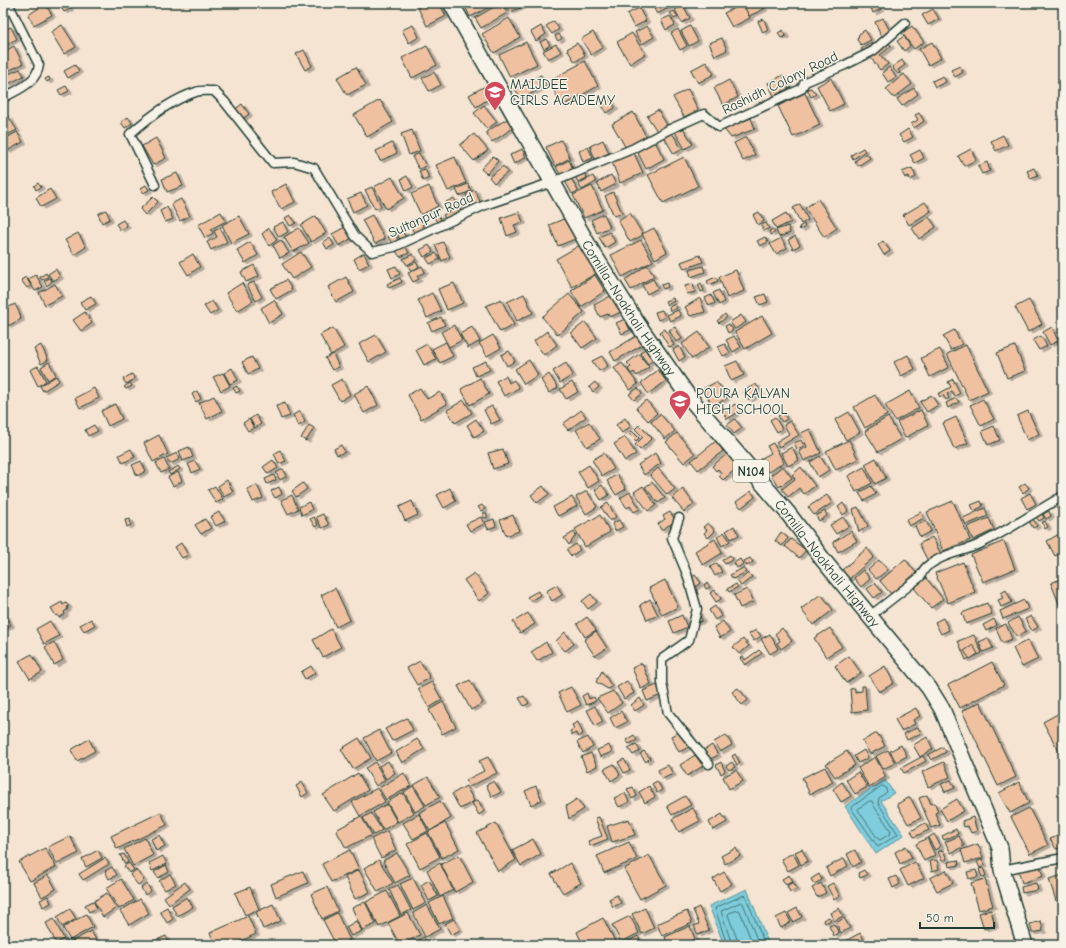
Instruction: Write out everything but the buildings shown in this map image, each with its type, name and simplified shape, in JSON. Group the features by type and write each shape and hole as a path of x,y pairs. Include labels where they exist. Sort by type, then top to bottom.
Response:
{"highway":[{"name":"Comilla–Noakhali Highway","path":"451,3 591,250 637,323 688,396 787,512 824,561 929,688 942,709 1000,848 1002,870 1025,945"}],"street":[{"path":"3,98 30,82 38,73 39,65 8,3"},
{"name":"Rashidh Colony Road","path":"553,182 632,149 668,130 704,114 719,127 734,121 801,89 806,82 873,51 905,23"},
{"name":"Sultanpur Road","path":"155,184 130,134 147,118 179,99 197,91 214,91 224,101 273,163 294,162 314,168 355,236 372,252 394,247 485,205 553,182"},
{"path":"870,616 920,577 923,569 938,560 978,545 996,536 1063,496"},
{"path":"679,518 672,538 687,574 697,609 690,640 662,659 662,683 668,713 709,764"},
{"path":"1002,870 1063,858"}],"water":[{"path":"885,780 894,793 881,801 904,835 876,854 845,806"},
{"path":"747,889 769,945 724,945 709,906"}],"place":[{"name":"MAIJDEE GIRLS ACADEMY","path":"495,112"},
{"name":"POURA KALYAN HIGH SCHOOL","path":"680,420"}]}
